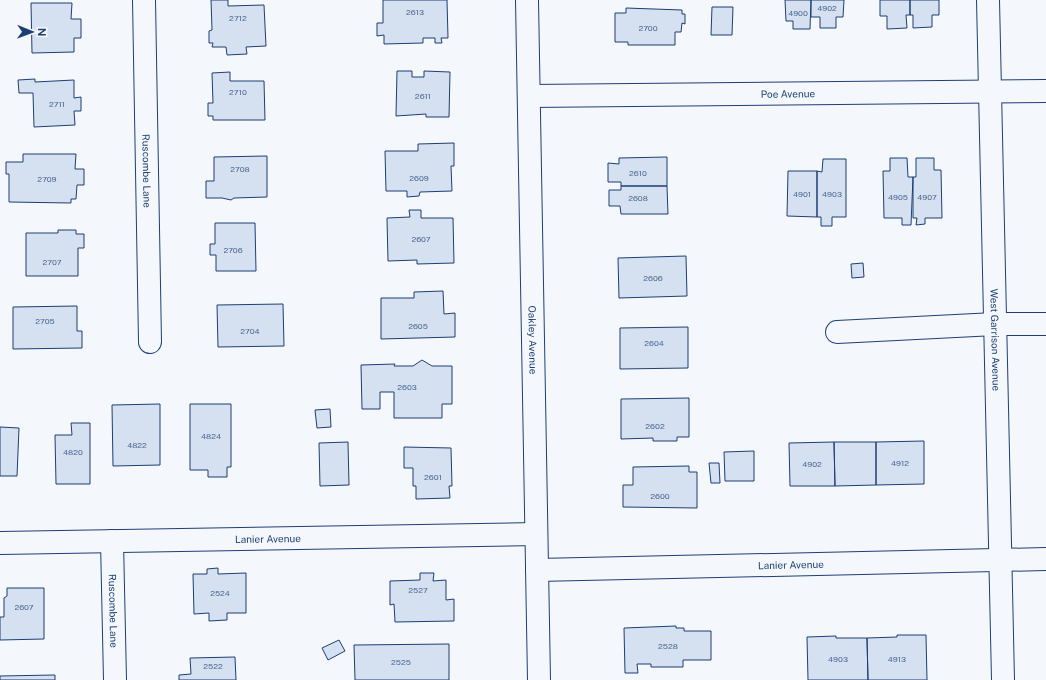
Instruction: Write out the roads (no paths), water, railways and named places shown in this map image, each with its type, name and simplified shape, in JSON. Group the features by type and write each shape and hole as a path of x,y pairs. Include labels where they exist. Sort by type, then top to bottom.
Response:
{"street":[{"name":"Ruscombe Lane","path":"144,0 150,342"},
{"name":"Oakley Avenue","path":"527,0 539,680"},
{"name":"West Garrison Avenue","path":"988,0 1003,680"},
{"name":"Poe Avenue","path":"529,96 1046,91"},
{"path":"837,332 995,324 1046,324"},
{"name":"Lanier Avenue","path":"0,543 536,534"},
{"name":"Ruscombe Lane","path":"112,541 115,680"},
{"name":"Lanier Avenue","path":"537,570 1046,559"}]}
